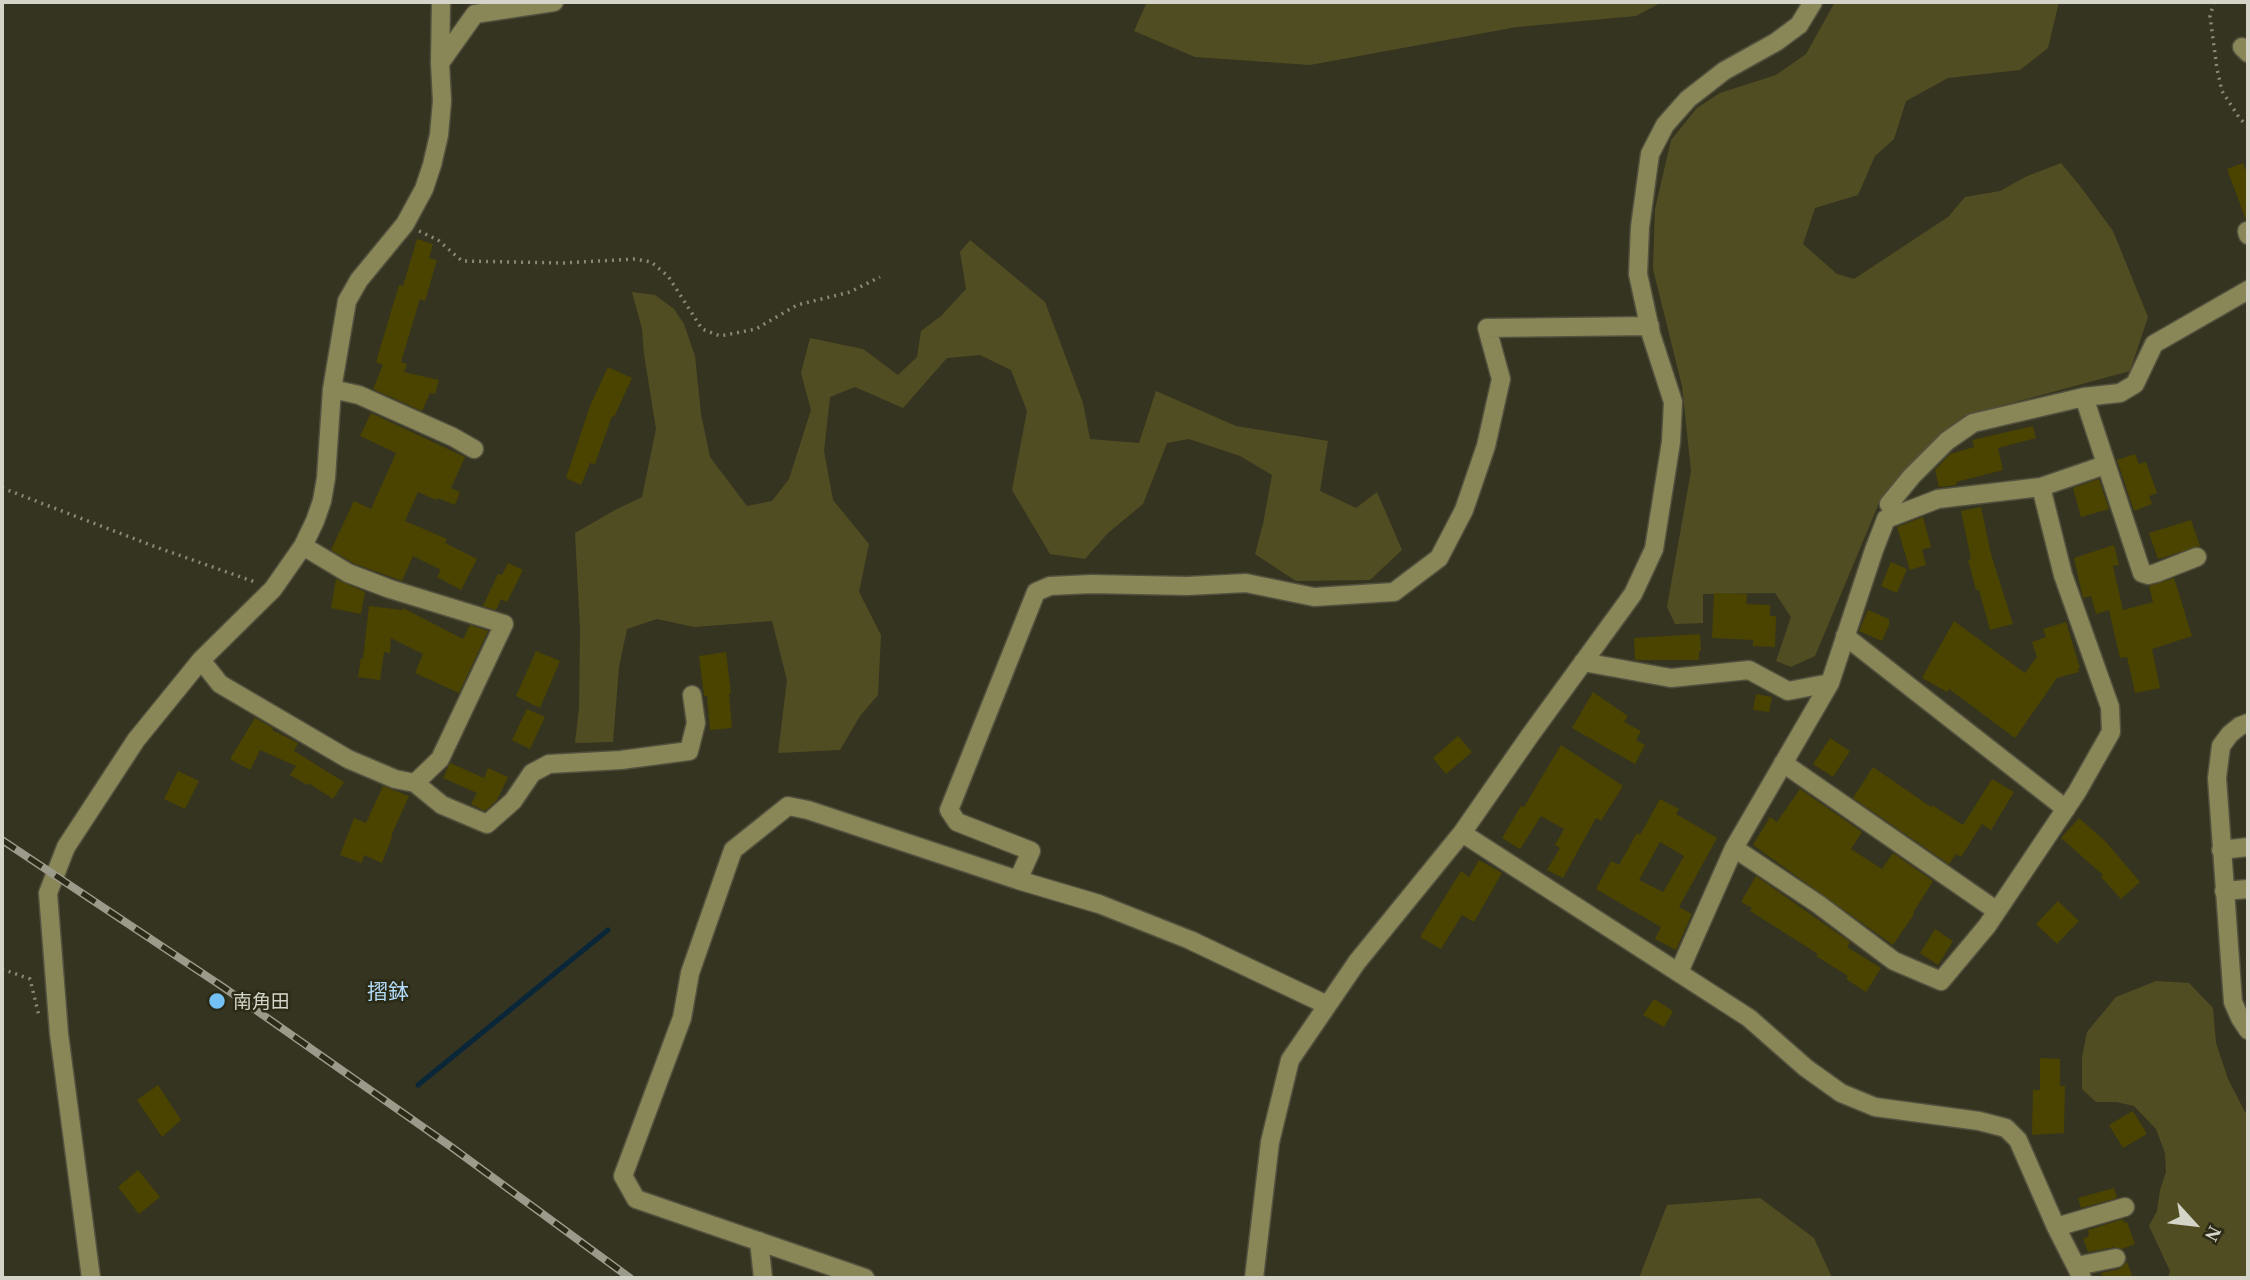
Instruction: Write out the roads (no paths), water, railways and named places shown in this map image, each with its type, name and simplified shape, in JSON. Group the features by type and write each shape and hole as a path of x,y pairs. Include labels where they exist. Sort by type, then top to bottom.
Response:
{"street":[{"path":"91,1278 59,1034 48,893 66,847 136,740 201,660 274,589 303,546 322,501 332,389 347,301 359,280 405,224 424,189 439,135 442,101 441,2"},
{"path":"440,63 475,15 554,2"},
{"path":"1254,1278 1270,1142 1290,1060 1357,962 1462,833 1633,594 1654,549 1671,442 1672,402 1638,274 1640,227 1650,154 1665,125 1688,99 1724,71 1776,42 1798,25 1814,2"},
{"path":"1896,514 1889,504 1912,476 1947,441 1973,423 2084,397 2120,393 2135,384 2154,344 2248,290"},
{"path":"1018,880 1031,851 957,822 949,810 1036,592 1050,586 1091,584 1187,586 1246,583 1314,597 1394,592 1439,558 1464,510 1486,446 1501,379 1487,328 1650,326"},
{"path":"332,389 359,395 474,449"},
{"path":"2084,397 2141,573 2156,573 2197,557"},
{"path":"1679,972 1734,848 1830,683 1886,519 1938,499 2041,486 2105,465"},
{"path":"1734,848 1789,884 1894,961 1941,981 1997,911 2066,809 2111,732 2110,707 2063,575 2041,486"},
{"path":"303,546 359,577 504,624 440,759 415,783"},
{"path":"1845,636 2066,809"},
{"path":"201,660 220,684 348,760 395,779 415,783 442,805 487,824 513,801 532,773 549,764 621,760 690,751 696,723 692,695"},
{"path":"1583,662 1671,678 1749,670 1788,691 1830,683"},
{"path":"2248,723 2230,734 2221,746 2217,760 2233,1002 2248,1030"},
{"path":"1783,763 1997,911"},
{"path":"865,1278 636,1199 623,1176 682,1018 690,973 733,850 788,806 808,810 1099,904 1189,940 1327,1005"},
{"path":"1462,833 1749,1018 1806,1068 1842,1093 1875,1107 1979,1121 2006,1128 2018,1140 2079,1272 2116,1258"},
{"path":"2221,849 2248,847"},
{"path":"2224,891 2248,889"},
{"path":"2056,1227 2125,1207"},
{"path":"759,1241 763,1278"}],"waterway":[{"path":"418,1085 608,930"}],"railway":[{"path":"2,840 223,987 450,1146 630,1278"}],"place":[{"name":"南角田","path":"217,1001"}],"district":[{"name":"摺鉢","path":"388,991"}]}
